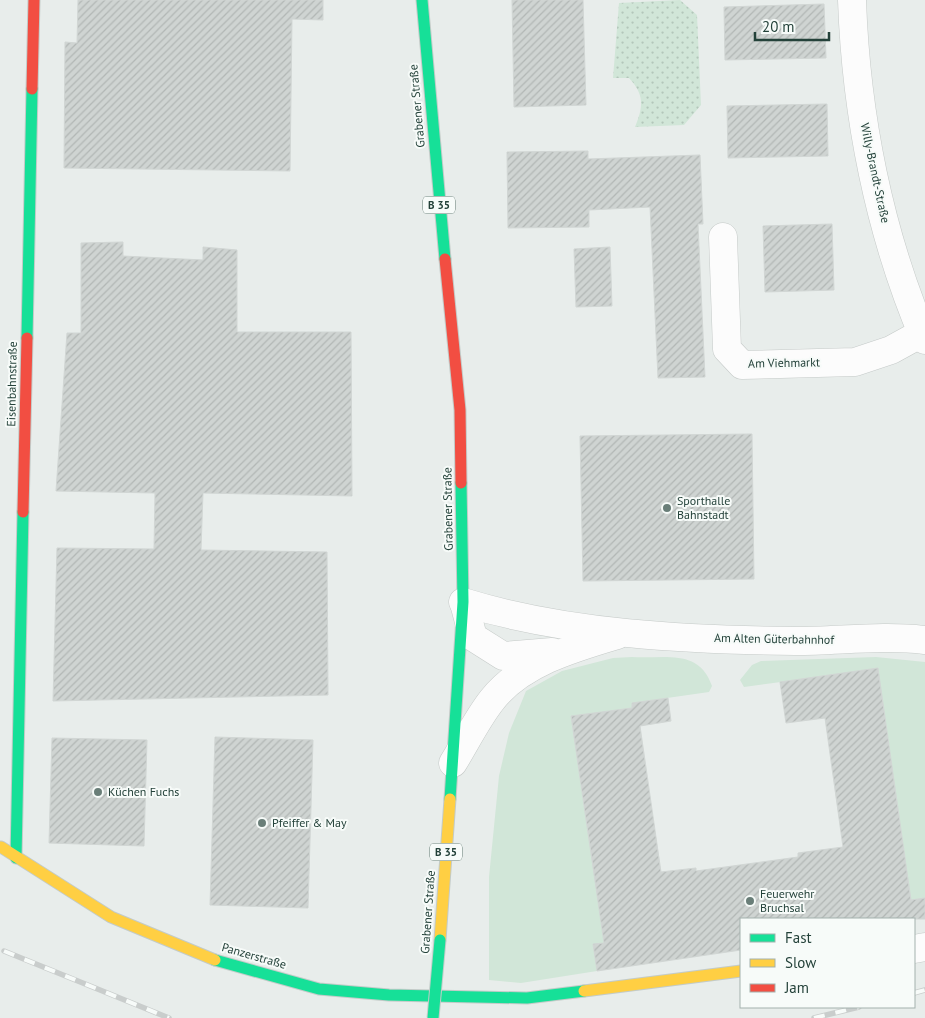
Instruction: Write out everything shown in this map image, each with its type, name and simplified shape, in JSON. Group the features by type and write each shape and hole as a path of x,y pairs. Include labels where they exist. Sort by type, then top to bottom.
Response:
{"street":[{"name":"Eisenbahnstraße","path":"16,858 34,0"},
{"name":"Grabener Straße","path":"422,0 439,204 460,410 463,602 453,763 433,1018"},
{"name":"Willy-Brandt-Straße","path":"852,0 854,56 868,151 891,246 924,336"},
{"name":"Am Viehmarkt","path":"723,237 726,349 742,364 855,362 924,336"},
{"name":"Am Alten Güterbahnhof","path":"463,602 498,613 623,633 789,641 925,640"},
{"name":"Am Alten Güterbahnhof","path":"463,602 473,637 503,656 562,652"},
{"name":"Am Alten Güterbahnhof","path":"453,763 492,699 524,672 562,652 623,633"},
{"name":"Panzerstraße","path":"0,846 16,858 111,916 212,959 319,989 388,995 527,998 740,971"}],"green space":[{"path":"680,0 697,15 701,105 684,125 635,127 641,106 638,89 629,78 613,78 619,3"},
{"path":"668,657 690,661 699,666 706,674 712,686 709,692 632,703 632,708 571,717 604,943 593,945 597,971 521,983 489,980 489,877 499,776 509,733 526,691 562,671 613,658"},
{"path":"876,657 925,662 925,898 911,900 878,669 744,687 740,680 752,665 761,661"}],"building":[{"path":"78,0 323,0 323,20 292,19 290,171 64,168 65,42 77,43"},
{"path":"512,0 583,0 586,105 514,107"},
{"path":"824,4 826,58 725,60 724,7"},
{"path":"827,104 828,156 728,158 727,106"},
{"path":"588,151 588,159 700,155 703,224 698,224 705,377 658,378 650,207 589,210 589,227 508,228 507,152"},
{"path":"832,224 834,290 765,292 763,226"},
{"path":"123,242 123,256 203,260 203,247 237,250 237,332 351,332 352,496 203,493 201,550 327,552 328,695 53,701 57,548 154,549 155,493 56,491 67,333 81,333 81,243"},
{"path":"610,247 612,306 576,307 574,249"},
{"name":"Sporthalle Bahnstadt","path":"752,434 754,579 583,581 580,436"},
{"path":"878,668 911,900 925,898 925,919 740,918 740,950 597,971 593,944 604,943 571,716 632,708 632,703 668,698 671,721 640,726 661,872 696,868 696,871 798,857 798,853 843,847 825,718 786,723 780,682"},
{"name":"Pfeiffer & May","path":"215,737 313,740 308,908 210,905"},
{"name":"Küchen Fuchs","path":"52,738 147,740 144,846 49,843"}],"railway":[{"path":"4,951 169,1018"},
{"path":"915,993 925,990"},
{"path":"814,1018 855,1008"}],"traffic: fast":[{"path":"422,0 445,259"},
{"path":"27,338 32,89"},
{"path":"450,799 463,602 461,483"},
{"path":"16,858 23,512"},
{"path":"433,1018 440,940"},
{"path":"215,960 319,989 389,995 527,998 584,991"}],"traffic: slow":[{"path":"440,940 450,799"},
{"path":"1,847 111,917 215,960"},
{"path":"584,991 740,971"}],"traffic: jam":[{"path":"32,89 34,0"},
{"path":"445,259 460,410 461,483"},
{"path":"23,512 27,338"}],"place":[{"name":"Sporthalle Bahnstadt","path":"667,508"},
{"name":"Küchen Fuchs","path":"98,792"},
{"name":"Pfeiffer & May","path":"262,823"},
{"name":"Feuerwehr Bruchsal","path":"750,901"}]}
